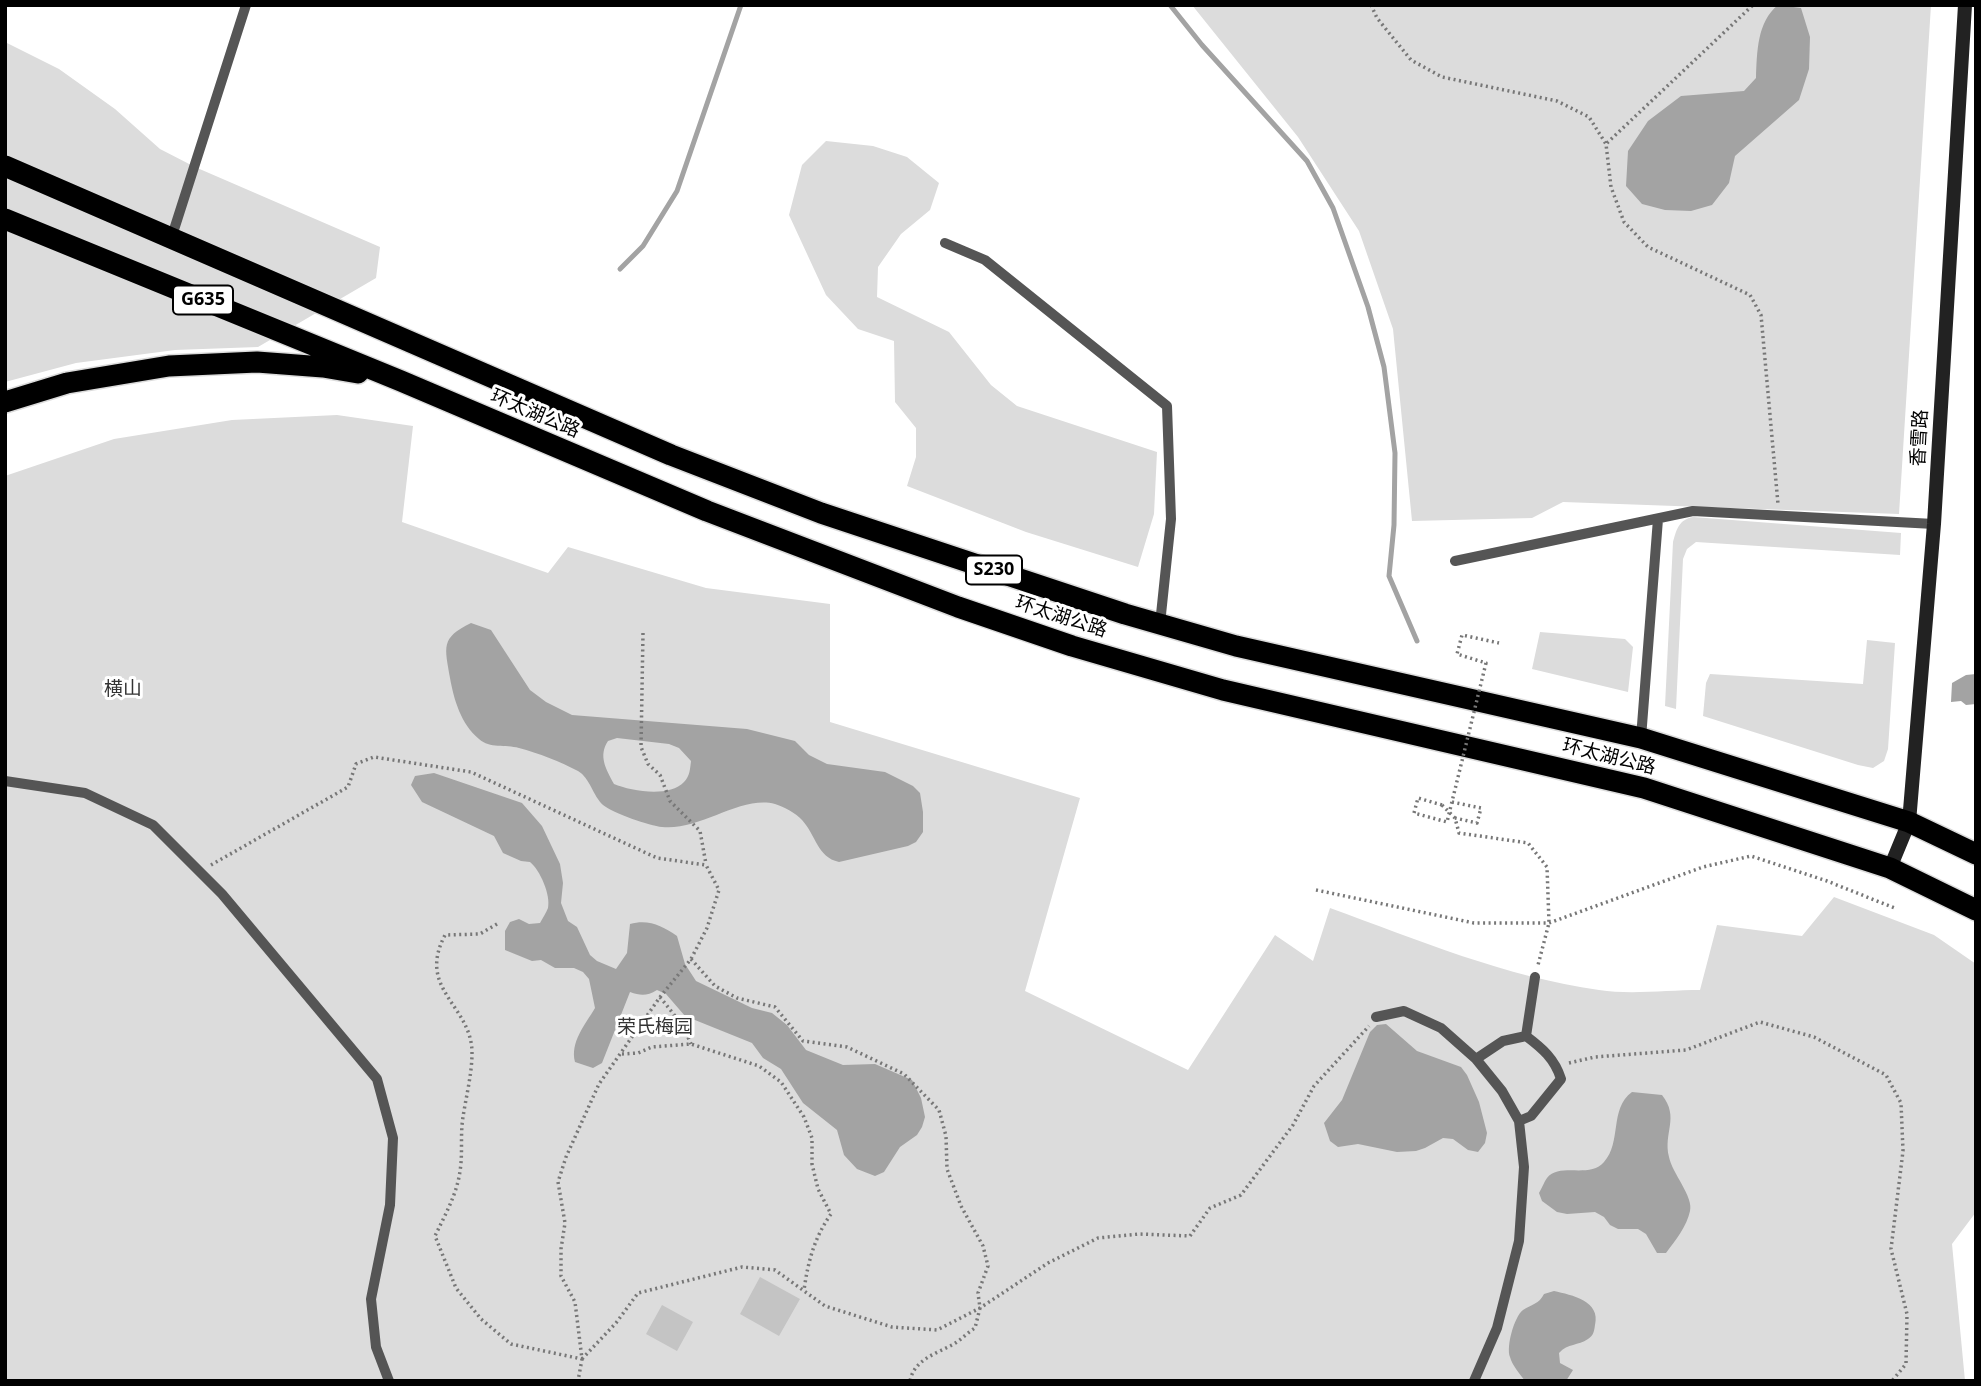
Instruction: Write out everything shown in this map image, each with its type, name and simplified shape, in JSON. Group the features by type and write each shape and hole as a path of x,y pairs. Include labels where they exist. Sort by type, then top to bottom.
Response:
{"highway":[{"path":"5,158 46,185"},
{"path":"5,166 46,185"},
{"name":"环太湖公路","path":"46,185 696,464 821,513 1160,624 1236,646 1641,738 1909,822 1976,854"},
{"name":"环太湖公路","path":"5,219 401,381 707,511 958,607 1072,646 1223,690 1644,788 1890,868 1976,910"},
{"path":"5,402 67,383 169,366 257,362 323,367 401,381"}],"street":[{"name":"香雪路","path":"1890,868 1909,822 1934,524 1965,5"}],"lane":[{"path":"171,239 246,5"},
{"path":"944,243 985,260 1167,406 1171,519 1160,624"},
{"path":"1455,561 1693,511 1934,524"},
{"path":"1641,738 1658,519"},
{"path":"5,781 85,793 153,825 222,894 377,1079 393,1138 390,1205 371,1299 376,1347 389,1381"},
{"path":"1526,1036 1535,977"},
{"path":"1376,1017 1404,1011 1441,1028 1476,1059 1502,1091 1520,1121 1524,1167 1520,1241 1497,1328 1474,1381"},
{"path":"1476,1059 1503,1041 1526,1036 1543,1048 1557,1066 1561,1079 1531,1116 1520,1121"}],"path":[{"path":"1371,5 1377,18 1411,60 1442,77 1557,101 1589,117 1606,144 1611,187 1624,222 1648,247 1750,295 1761,316 1779,516"},
{"path":"1606,144 1753,5"},
{"path":"578,1381 582,1359 575,1301 561,1276 565,1223 558,1182 566,1157 599,1084 660,996 691,959 707,929 719,890 706,865 700,831 670,801 660,775 648,764 641,747 643,633"},
{"path":"1499,643 1462,635 1457,654 1486,663 1452,802 1447,822 1414,813 1418,798 1442,804 1455,818 1459,834 1528,843 1547,867 1549,923 1535,977"},
{"path":"200,871 348,788 356,764 374,757 471,772 657,858 706,865"},
{"path":"1452,802 1481,808 1478,823 1455,818"},
{"path":"1316,890 1474,923 1549,923 1703,867 1752,856 1827,881 1897,909"},
{"path":"498,923 480,934 445,935 438,948 438,981 465,1023 472,1052 455,1195 435,1236 456,1288 481,1319 511,1344 582,1359"},
{"path":"691,959 715,986 737,998 775,1007 803,1041 847,1047 904,1074 939,1110 946,1136 947,1169 961,1206 983,1246 988,1266 978,1293 980,1308 975,1328 952,1345 932,1352 912,1371 910,1381"},
{"path":"660,996 682,1026 691,1044"},
{"path":"582,1359 616,1323 638,1293 742,1267 775,1270 825,1306 892,1327 937,1330 980,1308 1048,1263 1098,1238 1139,1234 1191,1237 1210,1208 1241,1195 1293,1125 1314,1086 1376,1017"},
{"path":"1557,1066 1595,1057 1686,1050 1760,1022 1814,1037 1886,1075 1901,1103 1903,1151 1891,1248 1907,1314 1906,1364 1892,1381"},
{"path":"622,1054 638,1053 652,1047 691,1044 760,1066 781,1082 804,1117 812,1138 812,1164 818,1189 831,1214 821,1228 809,1259 804,1290"}],"green space":[{"path":"1192,5 1931,5 1899,514 1563,502 1532,518 1412,521 1393,329 1359,231 1298,137"},
{"path":"5,42 59,69 115,109 160,149 195,167 380,247 376,278 258,347 175,350 76,363 5,382"},
{"path":"826,141 873,146 907,157 939,183 930,210 901,234 878,267 877,297 949,332 991,385 1017,406 1157,452 1154,514 1138,567 1026,532 907,486 916,457 916,428 895,402 894,341 858,329 826,295 789,215 802,165"},
{"name":"荣氏梅园","path":"337,415 413,426 402,522 548,573 568,547 706,588 830,604 830,722 1080,798 1025,991 1188,1070 1275,935 1313,961 1330,908 1496,967 1564,984 1623,992 1700,990 1717,925 1802,936 1834,897 1934,935 1976,964 1976,1212 1952,1244 1965,1381 5,1381 5,476 114,439 232,420"},
{"path":"1693,517 1901,533 1900,555 1696,542 1687,549 1683,559 1676,709 1665,706 1673,542 1679,525"},
{"path":"1540,632 1625,639 1633,647 1628,692 1532,669"},
{"path":"1867,640 1895,643 1888,749 1884,761 1873,768 1703,716 1706,683 1710,674 1863,684"}],"shaded area":[{"path":"1778,5 1801,8 1810,37 1809,69 1799,100 1735,156 1729,183 1712,205 1691,211 1665,210 1642,204 1626,186 1628,151 1648,121 1681,96 1744,91 1756,78 1762,29"},
{"path":"471,623 491,630 530,690 546,702 572,715 747,729 795,741 809,755 827,764 885,772 913,786 920,793 923,832 916,842 908,846 839,862 821,850 799,817 775,804 748,804 676,827 656,826 615,812 603,805 586,778 578,771 526,750 488,744 473,733 456,703 446,651 449,639","holes":["617,738 669,744 679,748 691,761 684,782 660,792 630,789 614,784 603,757 608,741"]},
{"path":"1976,674 1976,704 1951,702 1952,683 1966,675"},
{"path":"434,773 522,803 542,826 560,864 563,883 561,903 568,921 577,927 590,955 597,961 616,969 627,953 630,924 649,923 666,929 677,936 685,964 696,981 752,1008 772,1013 787,1025 806,1050 843,1065 875,1064 912,1080 921,1098 925,1117 917,1135 900,1147 884,1172 875,1176 857,1169 844,1155 837,1130 803,1103 781,1069 763,1058 752,1043 685,1016 666,994 657,990 644,995 630,992 602,1063 593,1068 575,1062 576,1041 595,1008 589,979 574,968 555,968 541,960 532,961 505,950 505,931 510,922 519,919 529,924 540,923 547,910 548,896 541,877 530,862 503,853 494,836 422,802 411,785 415,776"},
{"path":"1386,1024 1417,1051 1461,1067 1467,1075 1479,1102 1487,1133 1485,1143 1478,1152 1468,1150 1453,1139 1443,1138 1416,1151 1397,1152 1358,1144 1338,1147 1330,1141 1324,1123 1342,1100 1370,1032 1377,1025"},
{"path":"1632,1092 1662,1095 1667,1103 1671,1118 1669,1157 1689,1199 1688,1217 1666,1253 1657,1253 1646,1234 1638,1229 1618,1229 1595,1212 1557,1212 1542,1201 1539,1193 1553,1173 1591,1169 1604,1162 1613,1145 1620,1107"},
{"path":"1554,1291 1584,1300 1594,1310 1596,1317 1593,1333 1588,1339 1559,1353 1560,1363 1573,1370 1566,1381 1525,1381 1512,1363 1509,1352 1514,1325 1523,1310 1538,1302 1544,1294"}],"building":[{"path":"760,1277 800,1299 779,1336 740,1314"},
{"path":"662,1305 693,1322 677,1351 646,1334"}],"waterway":[{"path":"620,269 643,246 677,191 741,5"},
{"path":"1170,5 1202,45 1307,161 1333,208 1368,307 1384,367 1395,453 1394,525 1389,576 1417,641"}],"park label":[{"name":"横山","path":"123,690"}]}
